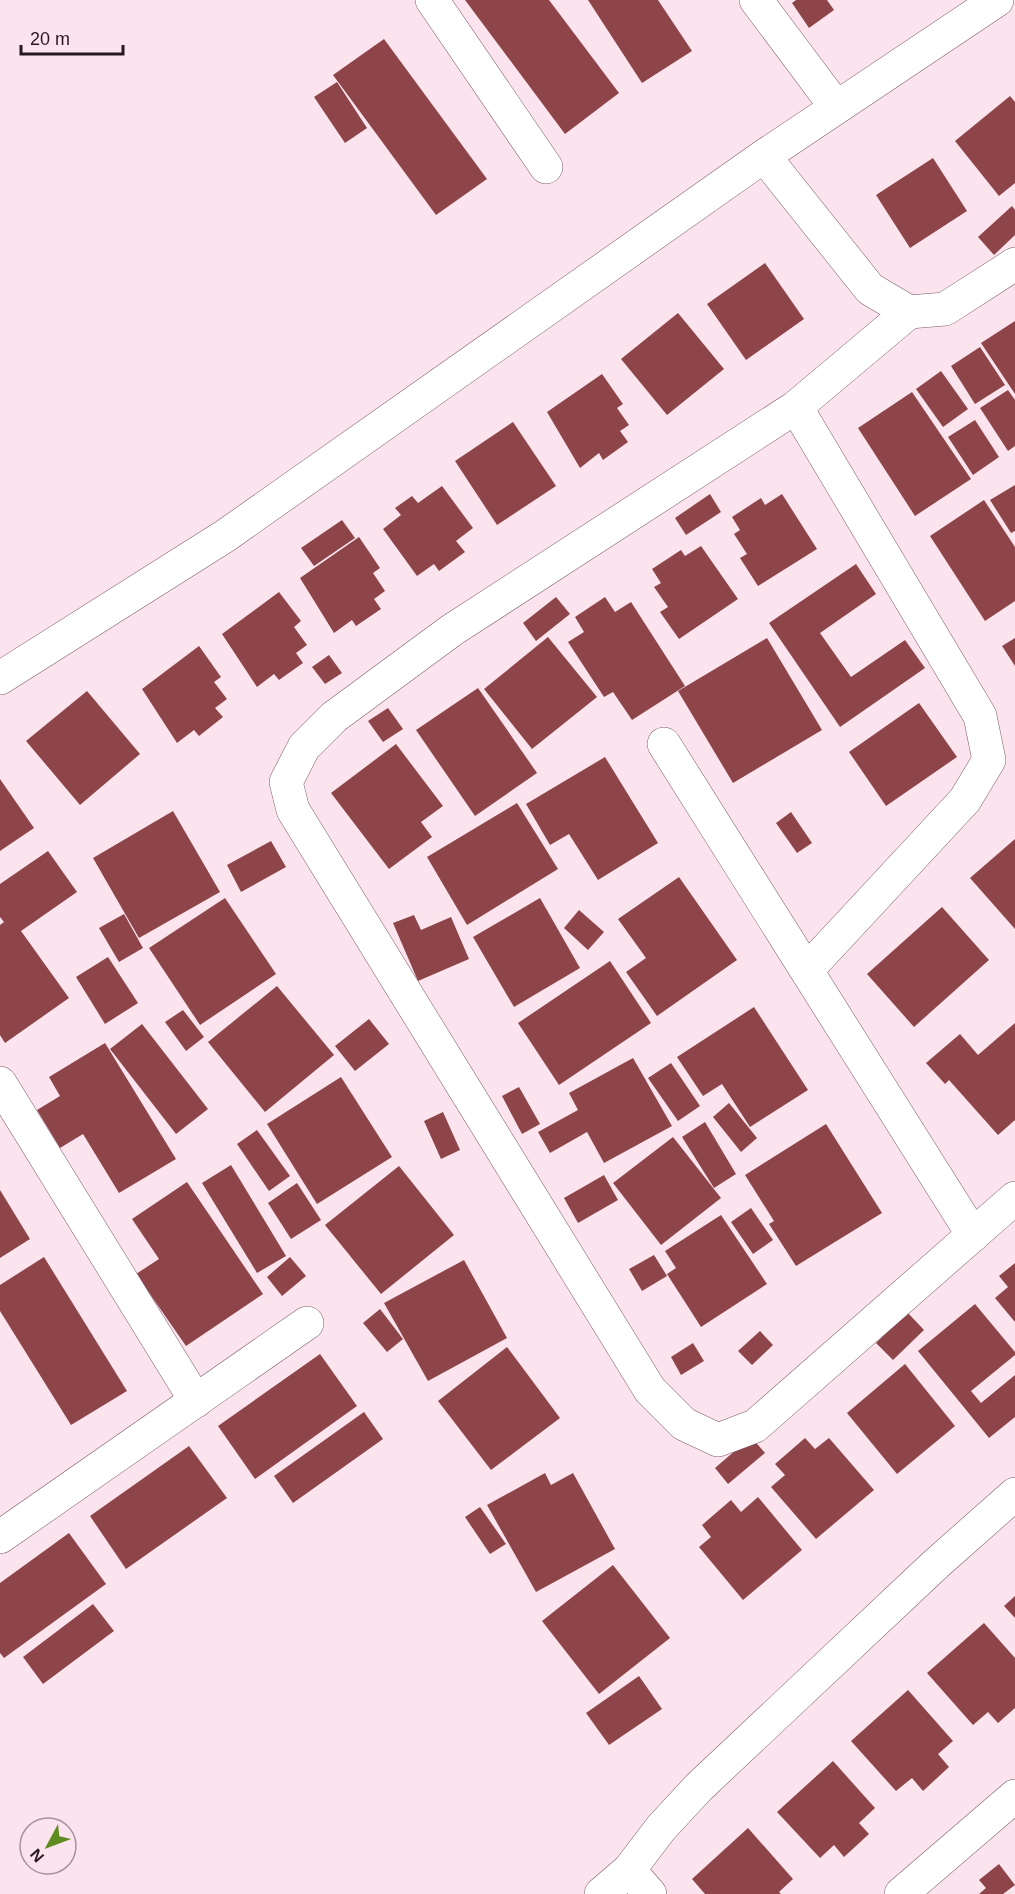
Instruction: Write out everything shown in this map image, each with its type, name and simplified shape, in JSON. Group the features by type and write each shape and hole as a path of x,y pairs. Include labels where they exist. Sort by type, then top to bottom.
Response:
{"street":[{"path":"432,0 546,167"},
{"path":"756,0 836,107"},
{"path":"0,678 225,536 764,156 997,0"},
{"path":"764,156 870,290 909,312 945,309 1015,264"},
{"path":"909,312 796,407 462,624 334,717 304,747 286,782 293,810 650,1390 684,1424 718,1440 755,1426 1015,1198"},
{"path":"796,407 980,716 989,760 965,800 807,970"},
{"path":"664,744 973,1235"},
{"path":"0,1083 196,1401"},
{"path":"0,1537 307,1323"},
{"path":"602,1894 639,1882 661,1828 699,1787 936,1564 1015,1494"},
{"path":"901,1894 1015,1796"}],"building":[{"path":"465,0 549,0 619,93 565,134"},
{"path":"588,0 658,0 692,51 642,83"},
{"path":"796,0 827,0 834,10 809,28 792,3"},
{"path":"384,39 487,179 436,215 333,75"},
{"path":"337,82 367,128 345,143 314,97"},
{"path":"1010,96 1015,102 1015,183 999,196 955,141"},
{"path":"933,158 967,211 910,248 876,195"},
{"path":"1012,206 1015,210 1015,235 994,255 978,237"},
{"path":"765,263 804,319 746,360 707,304"},
{"path":"678,313 724,369 667,415 621,359"},
{"path":"1015,321 1015,394 981,343"},
{"path":"980,347 1005,385 975,404 951,366"},
{"path":"941,371 968,409 943,427 916,389"},
{"path":"602,374 623,404 617,408 629,425 620,431 628,442 603,460 599,453 580,468 547,412"},
{"path":"1008,390 1015,400 1015,446 1008,451 980,408"},
{"path":"912,392 971,479 915,516 858,428"},
{"path":"975,420 999,457 973,475 948,437"},
{"path":"513,422 556,486 497,525 455,461"},
{"path":"1015,485 1015,531 1011,533 990,500"},
{"path":"442,486 473,528 456,541 465,552 439,571 434,564 417,576 383,529 401,515 395,508 412,496 418,503"},
{"path":"710,494 721,512 686,535 675,518"},
{"path":"782,494 817,549 758,586 740,558 747,554 734,534 740,530 732,517 761,498 765,505"},
{"path":"984,500 1015,547 1015,601 985,621 930,536"},
{"path":"342,520 355,538 314,566 301,548"},
{"path":"359,537 380,568 373,573 385,591 374,599 381,609 356,626 352,620 334,633 300,578"},
{"path":"701,546 738,599 679,639 660,612 668,607 654,587 661,583 652,569 681,550 685,556"},
{"path":"856,564 876,594 820,633 851,677 905,640 925,668 840,727 769,623"},
{"path":"279,592 301,621 294,627 307,645 296,653 303,663 279,680 274,674 257,687 222,634"},
{"path":"556,597 570,614 536,641 523,623"},
{"path":"605,597 615,612 631,602 685,686 632,720 613,692 604,697 568,642 584,632 575,617"},
{"path":"548,637 597,697 532,749 484,689"},
{"path":"767,638 822,730 733,783 678,691"},
{"path":"1015,638 1015,666 1002,646"},
{"path":"199,646 221,677 214,682 227,699 215,708 223,717 199,736 194,730 177,743 142,689"},
{"path":"329,655 342,673 325,684 312,667"},
{"path":"478,688 537,773 475,816 416,730"},
{"path":"87,691 140,754 80,805 26,741"},
{"path":"919,703 957,757 886,806 849,752"},
{"path":"388,708 403,729 383,742 368,721"},
{"path":"396,744 443,806 421,822 432,837 389,869 331,793"},
{"path":"605,757 658,843 598,880 569,834 550,845 526,804"},
{"path":"0,779 34,828 0,851"},
{"path":"517,803 558,869 467,925 427,857"},
{"path":"173,811 220,892 139,938 93,858"},
{"path":"791,812 812,843 797,853 776,823"},
{"path":"1015,839 1015,929 970,878"},
{"path":"271,841 286,867 241,892 227,865"},
{"path":"48,851 77,892 21,931 69,998 5,1043 0,1035 0,925 4,922 0,917 0,884"},
{"path":"679,877 737,960 657,1016 626,972 646,958 618,919"},
{"path":"225,898 276,974 200,1025 149,948"},
{"path":"540,898 580,968 514,1007 473,937"},
{"path":"942,907 989,960 914,1027 867,974"},
{"path":"579,910 604,932 588,950 564,928"},
{"path":"124,914 143,948 119,962 99,928"},
{"path":"414,915 421,930 451,917 469,959 418,981 393,923"},
{"path":"108,957 138,1003 105,1024 76,977"},
{"path":"610,961 651,1023 559,1085 518,1023"},
{"path":"277,986 334,1055 265,1112 208,1042"},
{"path":"754,1007 808,1090 750,1127 722,1084 703,1096 677,1057"},
{"path":"183,1010 204,1037 186,1051 165,1022"},
{"path":"369,1019 389,1044 355,1071 335,1046"},
{"path":"1015,1023 1015,1120 998,1135 949,1080 945,1084 926,1063 960,1034 978,1055"},
{"path":"142,1024 208,1109 176,1134 110,1049"},
{"path":"105,1043 176,1159 119,1193 83,1134 60,1148 37,1110 60,1096 49,1077"},
{"path":"633,1058 672,1126 604,1163 587,1132 550,1153 538,1132 578,1110 569,1093"},
{"path":"671,1063 700,1106 678,1121 648,1078"},
{"path":"341,1077 392,1157 317,1204 267,1124"},
{"path":"519,1087 540,1124 522,1134 502,1096"},
{"path":"729,1103 757,1138 741,1152 713,1117"},
{"path":"443,1112 460,1150 441,1159 424,1121"},
{"path":"705,1122 736,1174 714,1188 682,1137"},
{"path":"826,1124 882,1213 796,1266 769,1224 774,1221 745,1175"},
{"path":"257,1130 290,1176 269,1191 237,1144"},
{"path":"673,1137 721,1198 661,1245 613,1183"},
{"path":"231,1165 286,1256 257,1273 202,1183"},
{"path":"399,1166 454,1235 381,1294 325,1225"},
{"path":"604,1175 618,1200 578,1223 564,1198"},
{"path":"187,1182 263,1294 186,1346 136,1274 159,1259 132,1219"},
{"path":"297,1183 321,1220 291,1239 268,1203"},
{"path":"0,1190 30,1239 0,1258"},
{"path":"751,1208 773,1240 753,1254 731,1222"},
{"path":"721,1215 767,1284 701,1327 667,1274 676,1268 665,1251"},
{"path":"654,1255 667,1276 642,1291 629,1269"},
{"path":"44,1257 127,1391 71,1425 0,1311 0,1285"},
{"path":"290,1257 306,1276 282,1296 267,1277"},
{"path":"464,1260 507,1338 428,1381 384,1303"},
{"path":"1015,1263 1015,1322 995,1298 1008,1287 999,1276"},
{"path":"975,1304 1015,1352 1015,1355 971,1391 981,1403 1015,1375 1015,1417 989,1438 918,1351"},
{"path":"380,1309 403,1339 387,1352 363,1323"},
{"path":"907,1312 924,1330 893,1360 876,1343"},
{"path":"760,1331 773,1345 752,1365 738,1351"},
{"path":"693,1343 704,1361 681,1375 671,1357"},
{"path":"507,1347 560,1418 491,1470 438,1401"},
{"path":"320,1354 357,1406 255,1479 218,1426"},
{"path":"905,1364 955,1426 897,1474 847,1413"},
{"path":"364,1412 383,1439 293,1503 274,1476"},
{"path":"751,1437 765,1453 728,1484 715,1468"},
{"path":"805,1438 815,1449 829,1438 874,1490 816,1539 771,1487 785,1475 775,1464"},
{"path":"189,1446 227,1498 126,1569 90,1516"},
{"path":"545,1473 551,1485 573,1473 615,1549 536,1592 487,1505"},
{"path":"758,1497 802,1550 743,1600 699,1547 711,1537 702,1525 731,1500 741,1512"},
{"path":"480,1507 506,1544 490,1554 465,1517"},
{"path":"69,1533 106,1584 4,1658 0,1653 0,1583"},
{"path":"613,1565 670,1638 599,1694 542,1621"},
{"path":"1015,1596 1015,1618 1004,1606"},
{"path":"93,1604 114,1631 43,1684 23,1657"},
{"path":"984,1623 1015,1658 1015,1708 998,1723 988,1712 973,1725 927,1673"},
{"path":"639,1676 662,1709 609,1745 586,1713"},
{"path":"908,1690 953,1741 938,1754 949,1767 923,1791 912,1778 896,1791 851,1741"},
{"path":"833,1761 875,1808 859,1823 869,1834 844,1857 834,1845 820,1858 777,1812"},
{"path":"748,1828 793,1879 779,1892 781,1894 705,1894 692,1879"},
{"path":"999,1864 1015,1885 1003,1894 979,1894 986,1888 979,1880"}]}
